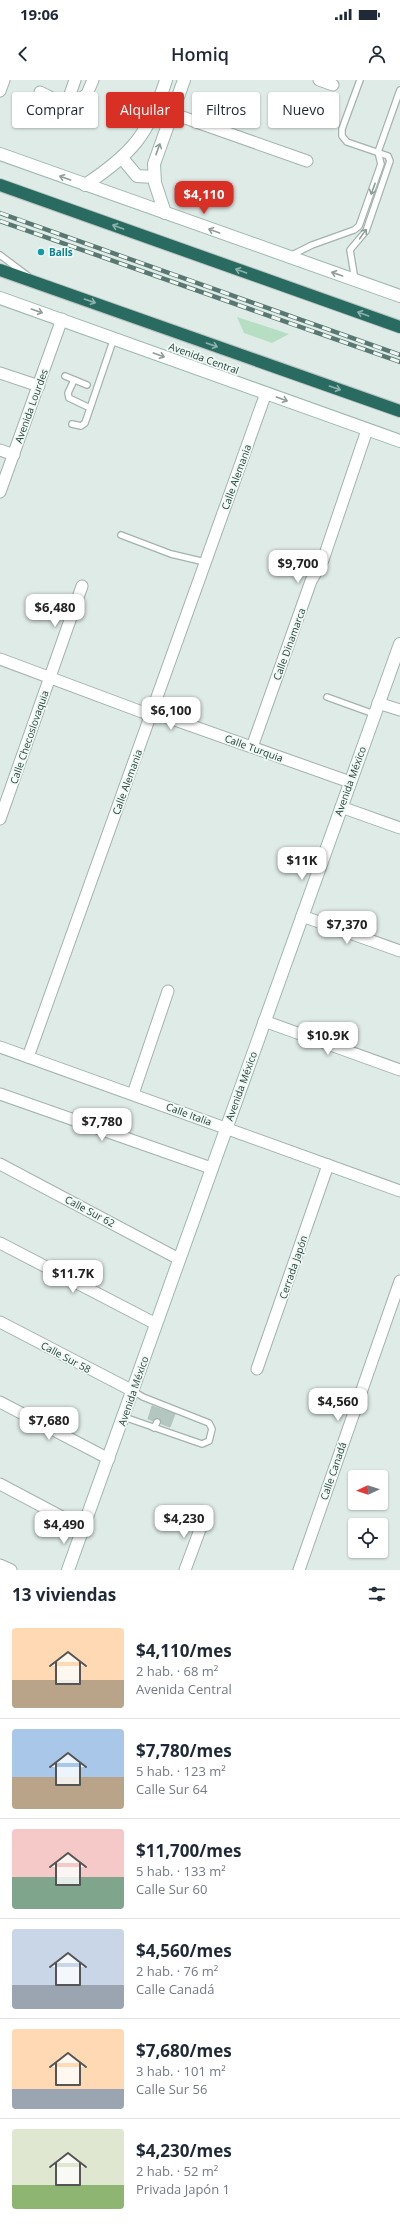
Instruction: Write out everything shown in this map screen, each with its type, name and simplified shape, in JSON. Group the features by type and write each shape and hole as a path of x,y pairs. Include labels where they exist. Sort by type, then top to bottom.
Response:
{"highway":[{"path":"0,185 400,327"},
{"name":"Avenida Central","path":"0,270 400,411"}],"street":[{"path":"0,91 4,80"},
{"path":"71,92 75,80"},
{"path":"86,92 93,80"},
{"path":"85,185 122,158 146,131 157,107 166,80"},
{"path":"180,92 184,80"},
{"path":"319,80 333,85"},
{"path":"184,117 307,162"},
{"path":"165,213 154,177 155,158 166,128"},
{"path":"0,154 288,258 400,296"},
{"path":"122,158 137,176 154,177"},
{"name":"Avenida Central","path":"0,298 400,441"},
{"name":"Avenida Lourdes","path":"0,492 62,319"},
{"path":"0,373 39,386"},
{"name":"Calle Alemania","path":"28,1057 266,394"},
{"name":"Calle Dinamarca","path":"252,747 311,581 323,560 367,430"},
{"path":"0,450 14,455"},
{"name":"Calle Checoslovaquia","path":"0,819 82,586"},
{"name":"Avenida México","path":"68,1570 400,644"},
{"name":"Calle Turquia","path":"0,659 152,714 161,715 350,782"},
{"path":"376,708 400,710"},
{"path":"341,807 400,828"},
{"path":"302,916 400,951"},
{"path":"133,1094 168,991"},
{"path":"264,1021 400,1070"},
{"name":"Calle Italia","path":"0,1047 226,1127 400,1191"},
{"path":"0,1094 211,1168"},
{"name":"Calle Sur 62","path":"0,1164 179,1259"},
{"name":"Cerrada Japón","path":"257,1369 328,1165"},
{"path":"0,1243 156,1324"},
{"name":"Calle Canadá","path":"299,1570 400,1281"},
{"name":"Calle Sur 58","path":"0,1322 133,1391"},
{"path":"0,1402 109,1459"},
{"path":"0,1484 83,1528"},
{"path":"185,1570 204,1516"},
{"path":"0,1564 10,1570"}],"lane":[{"path":"355,281 350,250 366,231 389,164 389,158 378,152 347,142 342,136 342,129 360,80"},
{"path":"288,258 312,245 357,228 381,164 378,152 400,90"},
{"path":"0,256 38,283"},
{"path":"72,424 81,426 84,424 114,338"},
{"path":"65,376 87,385"},
{"path":"74,380 68,393 69,398 90,408"},
{"path":"121,535 171,554 205,562"},
{"path":"326,697 376,708"},
{"path":"124,1417 202,1444 209,1441 212,1430 211,1424 162,1407 133,1391"},
{"path":"154,1428 156,1422"}],"green space":[{"path":"237,317 289,334 272,343 244,333"}],"building":[{"path":"152,1406 175,1414 170,1427 148,1419"}],"railway":[{"path":"0,213 400,355"},
{"path":"0,221 400,362"}],"place":[{"name":"Balls","path":"41,252"}]}
